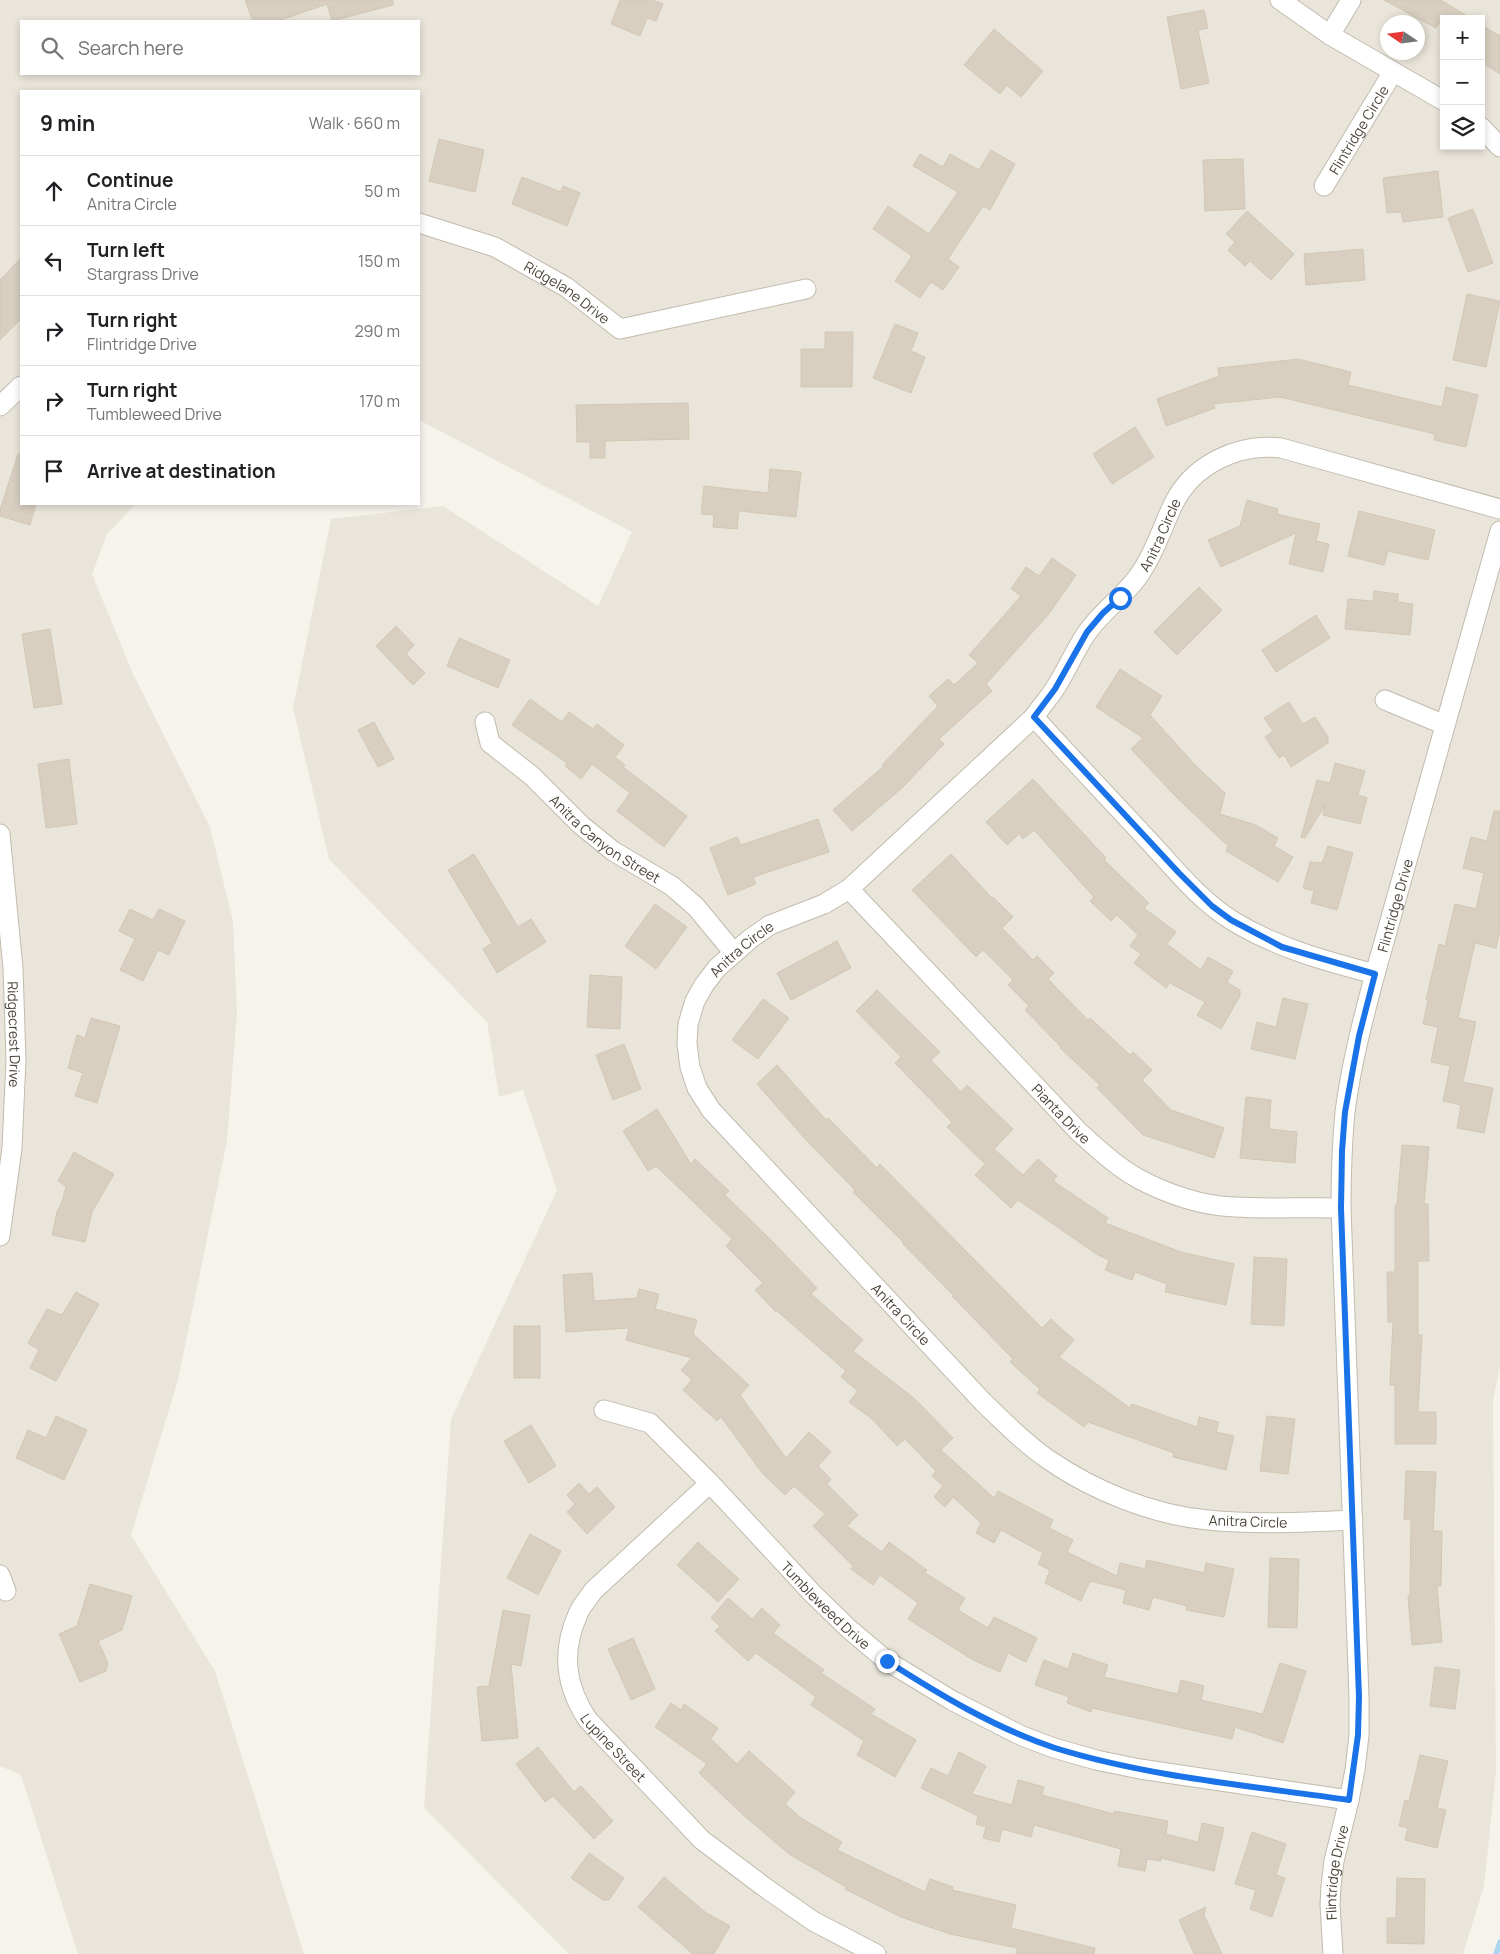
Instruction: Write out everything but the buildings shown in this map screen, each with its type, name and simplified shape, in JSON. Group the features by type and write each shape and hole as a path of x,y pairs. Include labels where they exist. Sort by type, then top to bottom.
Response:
{"street":[{"path":"1280,0 1330,35 1440,99"},
{"path":"1330,35 1351,0"},
{"name":"Flintridge Circle","path":"1324,186 1393,72"},
{"path":"1485,131 1500,147"},
{"name":"Ridgelane Drive","path":"420,223 495,248 566,287 620,329 806,289"},
{"path":"0,406 20,387"},
{"name":"Anitra Circle","path":"1353,1520 1241,1523 1206,1520 1174,1514 1139,1504 1077,1477 1049,1460 1022,1439 983,1402 711,1110 697,1088 690,1067 688,1024 695,1001 717,968 750,939 770,925 824,904 849,889 1034,717 1055,689 1087,632 1137,577 1153,554 1172,506 1184,485 1216,459 1249,448 1281,448 1500,509"},
{"name":"Flintridge Drive","path":"1334,1954 1330,1905 1331,1886 1334,1861 1349,1800 1358,1735 1359,1706 1341,1208 1345,1112 1357,1044 1375,974 1500,530"},
{"path":"1385,700 1445,725"},
{"path":"1034,717 1179,873 1219,911 1256,934 1282,947 1375,974"},
{"name":"Anitra Canyon Street","path":"485,722 490,743 532,776 581,825 613,851 672,886 696,908 734,953"},
{"name":"Ridgecrest Drive","path":"0,834 13,968 16,1060 12,1148 0,1236"},
{"name":"Pianta Drive","path":"849,889 1080,1132 1108,1158 1139,1179 1171,1193 1204,1202 1233,1207 1341,1208"},
{"name":"Tumbleweed Drive","path":"604,1410 650,1423 710,1483 812,1593 887,1661 921,1683 990,1721 1054,1748 1096,1760 1140,1769 1349,1800"},
{"name":"Lupine Street","path":"710,1483 593,1592 578,1612 570,1635 568,1659 570,1683 577,1704 588,1720 702,1840 763,1886 814,1921 876,1954"}],"shaded area":[{"path":"0,0 1500,0 1500,1365 1493,1401 1496,1773 1484,1886 1463,1954 569,1954 424,1808 451,1419 557,1190 523,1090 499,1097 487,1022 329,859 293,708 331,519 443,506 598,606 632,532 420,421 420,90 20,90 20,505 135,505 107,534 92,574 133,674 210,827 233,921 237,1012 227,1141 178,1380 131,1535 215,1671 304,1954 78,1954 21,1775 0,1766"}],"waterway":[{"path":"1496,1954 1500,1942"}],"route":[{"path":"887,1661 952,1702 1022,1736 1054,1748 1096,1760 1140,1769 1349,1800 1355,1770 1359,1697 1341,1208 1342,1151 1345,1112 1351,1076 1375,974 1282,947 1231,920 1212,906 1034,717 1055,689 1087,632 1103,613 1120,598"}]}
